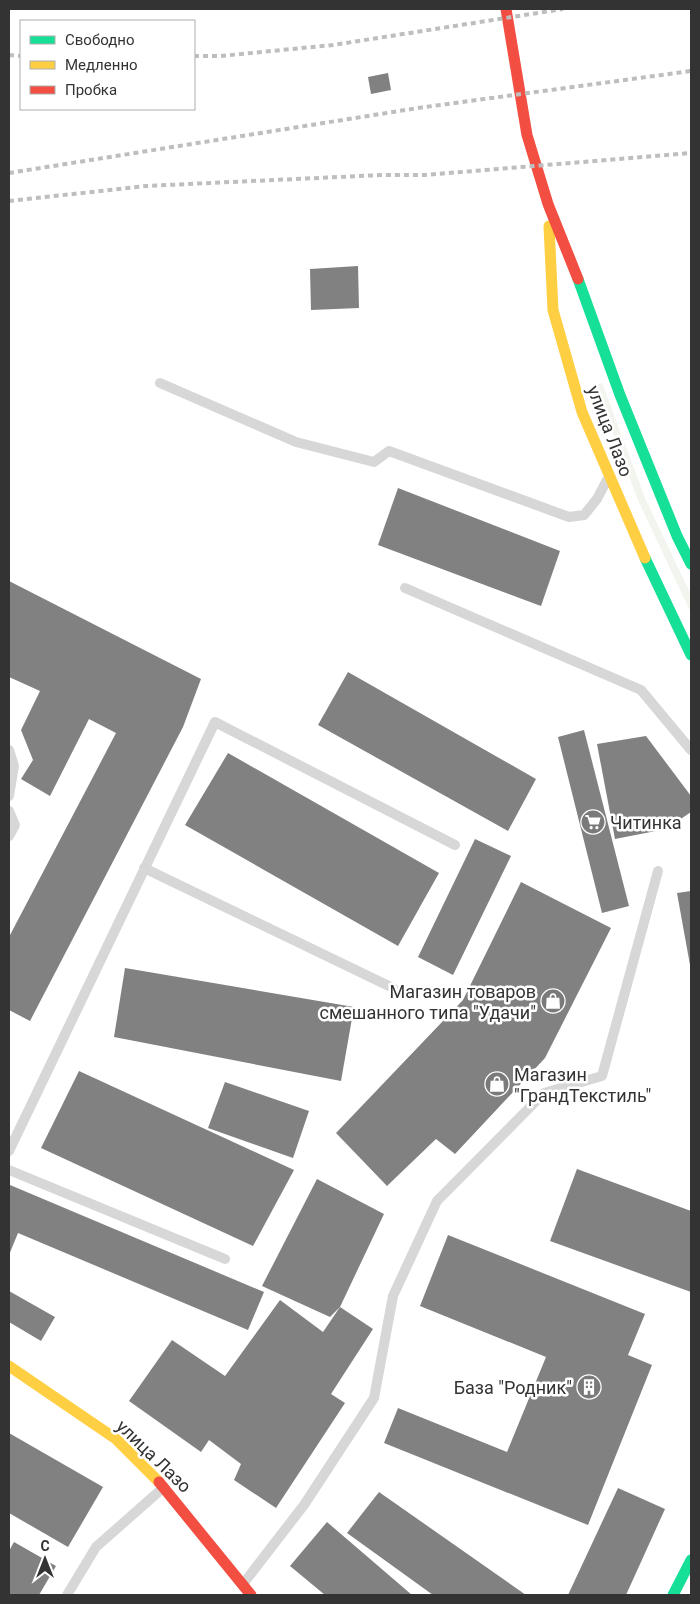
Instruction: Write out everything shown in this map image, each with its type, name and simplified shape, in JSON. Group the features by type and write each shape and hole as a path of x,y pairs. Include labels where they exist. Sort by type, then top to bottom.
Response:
{"main road":[{"name":"улица Лазо","path":"506,9 527,135 548,204 585,296 620,395 677,536 691,564"},
{"name":"улица Лазо","path":"548,204 553,310 582,412 608,477 691,655"},
{"name":"улица Лазо","path":"9,1366 116,1439 164,1486 251,1595"},
{"path":"674,1595 691,1560"}],"lane":[{"path":"160,383 296,442 374,462 389,451 569,517 584,515 597,499 608,477"},
{"path":"406,588 641,690 691,750"},
{"path":"9,1151 215,722 455,845"},
{"path":"9,750 14,766 9,796"},
{"path":"9,811 15,825 9,836"},
{"path":"144,868 393,988"},
{"path":"242,1585 304,1504 374,1398 392,1296 436,1200 544,1092 602,1076 658,871"},
{"path":"9,1170 225,1259"},
{"path":"67,1595 96,1547 164,1486"}],"shaded area":[{"path":"602,383 645,498 691,595 691,613 638,500 595,386"}],"building":[{"path":"388,73 391,90 371,94 368,77"},
{"path":"358,266 359,308 311,310 310,269"},
{"path":"398,488 560,551 541,606 378,545"},
{"path":"9,581 201,679 183,727 30,1021 9,1010 9,937 116,733 89,719 50,796 21,779 33,760 21,730 40,691 9,677"},
{"path":"348,672 536,779 508,831 318,725"},
{"name":"Читинка","path":"584,730 629,906 602,913 558,737"},
{"path":"646,736 691,796 691,812 666,829 615,839 597,744"},
{"path":"228,753 439,873 398,946 185,825"},
{"path":"475,839 511,856 453,975 418,957"},
{"path":"521,882 611,928 545,1058 455,1154 436,1139 387,1186 336,1133 463,1000"},
{"path":"691,891 691,965 690,965 677,893"},
{"path":"125,968 354,1007 341,1081 114,1037"},
{"path":"79,1071 294,1170 253,1246 41,1148"},
{"path":"225,1082 309,1111 293,1158 208,1128"},
{"path":"577,1169 691,1211 691,1292 550,1241"},
{"path":"317,1179 384,1214 340,1307 330,1317 262,1286"},
{"path":"10,1185 264,1292 248,1330 18,1233 9,1255"},
{"name":"База \"Родник\"","path":"448,1235 645,1314 628,1355 652,1365 588,1525 384,1443 398,1408 507,1452 546,1357 420,1306"},
{"path":"9,1291 55,1317 41,1341 9,1322"},
{"path":"280,1300 323,1332 340,1307 373,1329 331,1394 345,1403 276,1508 234,1480 241,1464 209,1440 201,1452 129,1401 172,1340 225,1376"},
{"path":"9,1433 103,1487 68,1547 9,1513"},
{"path":"618,1488 665,1509 626,1595 568,1595"},
{"path":"379,1492 526,1595 433,1595 347,1533"},
{"path":"327,1522 412,1595 325,1595 290,1566"},
{"path":"14,1542 56,1566 39,1595 9,1595 9,1551"}],"railway":[{"path":"195,56 221,56 333,45 563,9"},
{"path":"9,55 20,56"},
{"path":"9,173 418,108 691,71"},
{"path":"9,201 146,186 381,175 425,175 691,153"}],"traffic: fast":[{"path":"578,279 620,395 677,536 691,564"},
{"path":"645,558 691,655"},
{"path":"673,1595 691,1560"}],"traffic: slow":[{"path":"549,226 553,310 582,412 645,558"},
{"path":"9,1366 116,1439 159,1482"}],"traffic: jam":[{"path":"506,9 527,135 548,204 578,279"},
{"path":"159,1482 251,1595"}],"place":[{"name":"Читинка","path":"593,822"},
{"name":"Магазин товаров смешанного типа \"Удачи\"","path":"553,1001"},
{"name":"Магазин \"ГрандТекстиль\"","path":"497,1084"},
{"name":"База \"Родник\"","path":"589,1387"}]}
